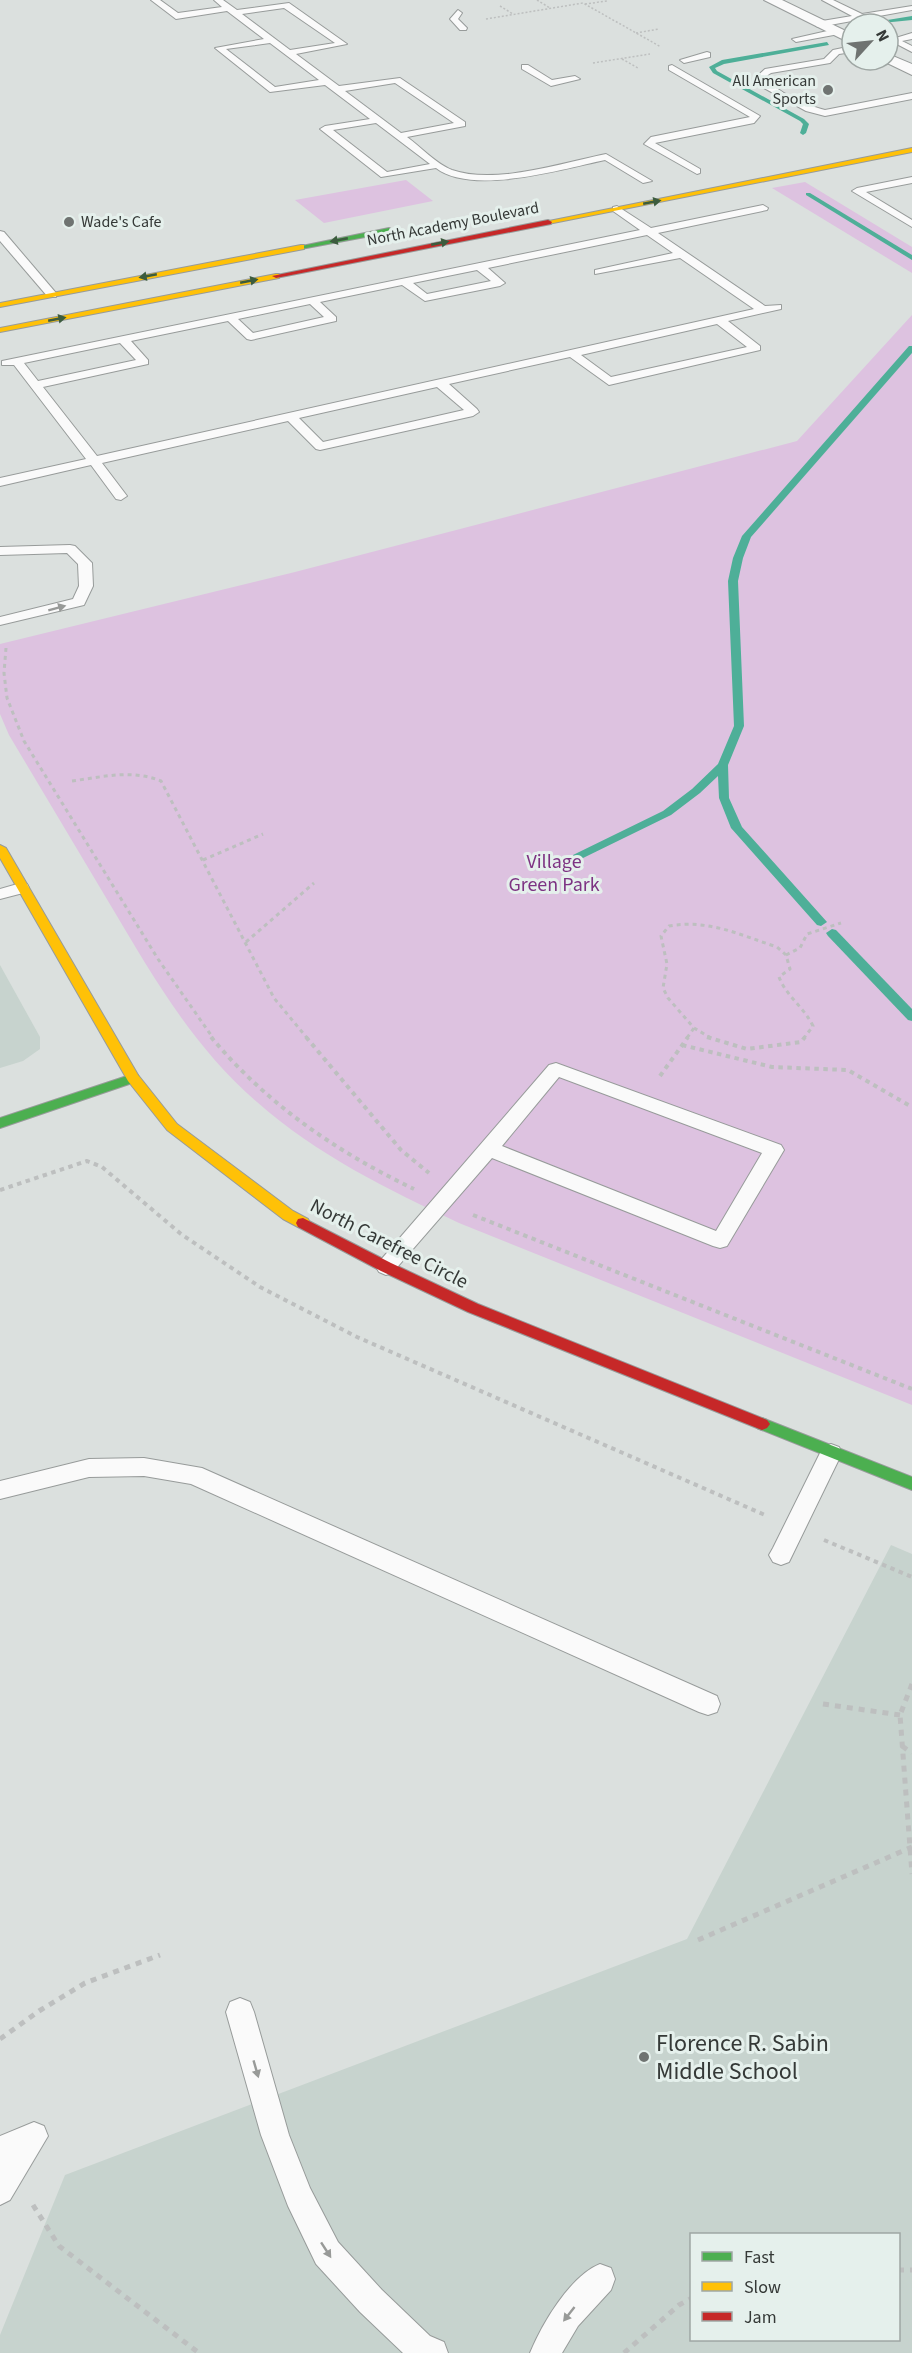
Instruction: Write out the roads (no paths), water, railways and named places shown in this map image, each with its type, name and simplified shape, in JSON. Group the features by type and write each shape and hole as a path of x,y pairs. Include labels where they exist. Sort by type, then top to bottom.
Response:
{"main road":[{"name":"North Academy Boulevard","path":"0,330 912,150"},
{"path":"677,175 702,170"},
{"path":"623,185 652,180"},
{"name":"North Academy Boulevard","path":"0,304 402,228"},
{"name":"North Carefree Circle","path":"0,848 21,888 133,1078 172,1127 288,1215 386,1267 473,1308 831,1454 912,1484"},
{"path":"0,1123 133,1078"}],"street":[{"path":"771,0 840,36"}],"lane":[{"path":"155,0 176,16 286,5 343,44 289,53"},
{"path":"218,0 439,165 456,175 484,178 606,157 652,180"},
{"path":"826,0 851,12"},
{"path":"907,0 912,2"},
{"path":"889,12 912,8"},
{"path":"458,13 454,19 463,28"},
{"path":"819,24 840,20"},
{"path":"912,36 893,40 912,49"},
{"path":"796,39 840,40"},
{"path":"271,40 219,48 273,90 327,82"},
{"path":"840,48 827,61 767,72 760,77 767,87 809,109 825,113 912,96"},
{"path":"684,60 707,55"},
{"path":"525,67 551,83 575,79"},
{"path":"672,68 755,116 751,120 654,139 649,144 702,170"},
{"path":"338,89 397,80 462,124 400,136"},
{"path":"378,120 325,129 385,175 439,165"},
{"path":"912,180 857,191 912,224"},
{"path":"121,496 35,385 11,362 763,207"},
{"path":"617,209 763,310"},
{"path":"0,234 52,295"},
{"path":"0,258 18,254"},
{"path":"600,272 682,254"},
{"path":"403,281 424,298 500,283 478,265"},
{"path":"229,316 251,336 332,319 312,300"},
{"path":"0,482 777,307"},
{"path":"572,354 609,381 756,348 719,321"},
{"path":"35,385 144,362 123,339"},
{"path":"291,417 320,446 473,412 440,383"},
{"path":"0,551 70,549 85,562 86,586 79,602 0,621"},
{"path":"0,894 21,888"},
{"path":"386,1267 448,1198 489,1149 556,1069 774,1150 720,1241 489,1149"},
{"path":"781,1555 831,1454"},
{"path":"0,1490 89,1468 144,1467 194,1475 708,1704"},
{"path":"240,2012 275,2135 298,2196 327,2253 371,2301 419,2347 433,2353"},
{"path":"4,2171 34,2136"},
{"path":"545,2353 567,2315 600,2279"}],"waterway":[{"path":"900,20 912,18"},
{"path":"803,133 806,124 802,120 715,72 712,67 722,62 827,44"},
{"path":"808,194 912,258"},
{"path":"723,765 739,726 733,581 738,558 747,536 912,348"},
{"path":"577,857 667,813 696,791 723,765"},
{"path":"723,765 724,798 737,828 821,922"},
{"path":"832,933 912,1017"}],"place":[{"name":"All American Sports","path":"828,90"},
{"name":"Wade's Cafe","path":"69,222"},
{"name":"Florence R. Sabin Middle School","path":"644,2057"}],"park label":[{"name":"Village Green Park","path":"554,874"}]}
